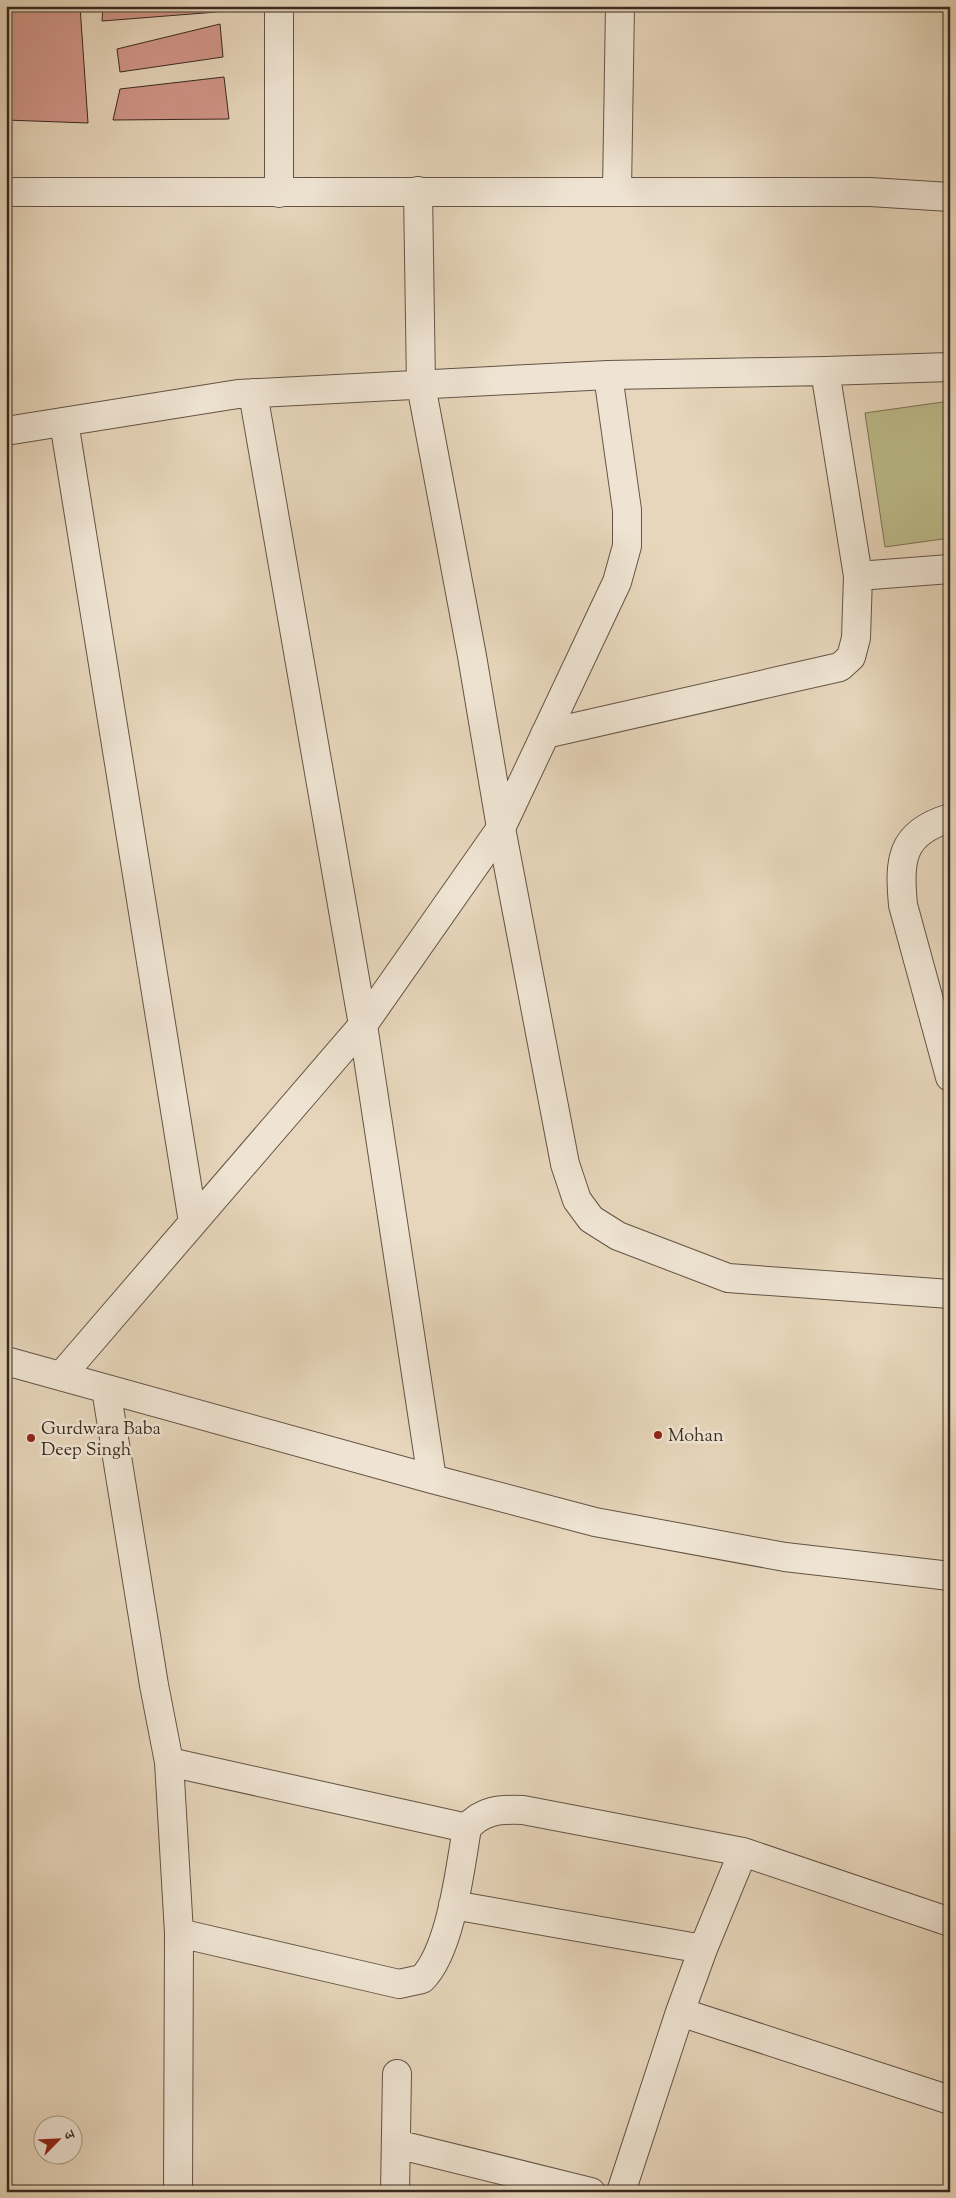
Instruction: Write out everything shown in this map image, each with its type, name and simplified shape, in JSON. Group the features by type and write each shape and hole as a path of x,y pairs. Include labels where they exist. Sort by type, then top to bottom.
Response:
{"street":[{"path":"279,6 279,193"},
{"path":"617,190 620,6"},
{"path":"6,192 279,193 617,190 870,192 950,197"},
{"path":"418,191 421,385 472,656 501,828 565,1164 577,1200 591,1219 618,1236 728,1278 950,1294"},
{"path":"6,431 253,393 608,375 825,372 950,367"},
{"path":"546,734 840,667 851,657 856,638 858,576 825,372"},
{"path":"61,1376 363,1025 501,828 618,582 627,546 626,510 608,375"},
{"path":"253,393 363,1025 432,1479"},
{"path":"64,422 193,1222"},
{"path":"858,576 950,569"},
{"path":"949,1069 903,906 901,877 903,854 919,833 932,824 950,818"},
{"path":"6,1361 432,1479 595,1522 785,1557 950,1576"},
{"path":"106,1389 154,1685 169,1762 179,1934 178,2192"},
{"path":"169,1762 466,1828"},
{"path":"179,1934 399,1984 422,1979 436,1961 453,1905 466,1828 475,1818 493,1810 522,1810 743,1852 950,1922"},
{"path":"621,2192 680,2012 703,1949 743,1852"},
{"path":"453,1905 703,1949"},
{"path":"680,2012 950,2100"},
{"path":"395,2192 397,2074"},
{"path":"396,2144 591,2192"}],"shaded area":[{"path":"950,401 950,538 885,547 865,413"}],"building":[{"path":"6,6 80,6 88,123 6,120"},
{"path":"103,6 216,6 217,12 102,21"},
{"path":"220,24 223,57 120,72 117,49"},
{"path":"224,77 229,119 113,120 120,89"}],"place":[{"name":"Mohan","path":"658,1435"},
{"name":"Gurdwara Baba Deep Singh","path":"31,1438"}]}
